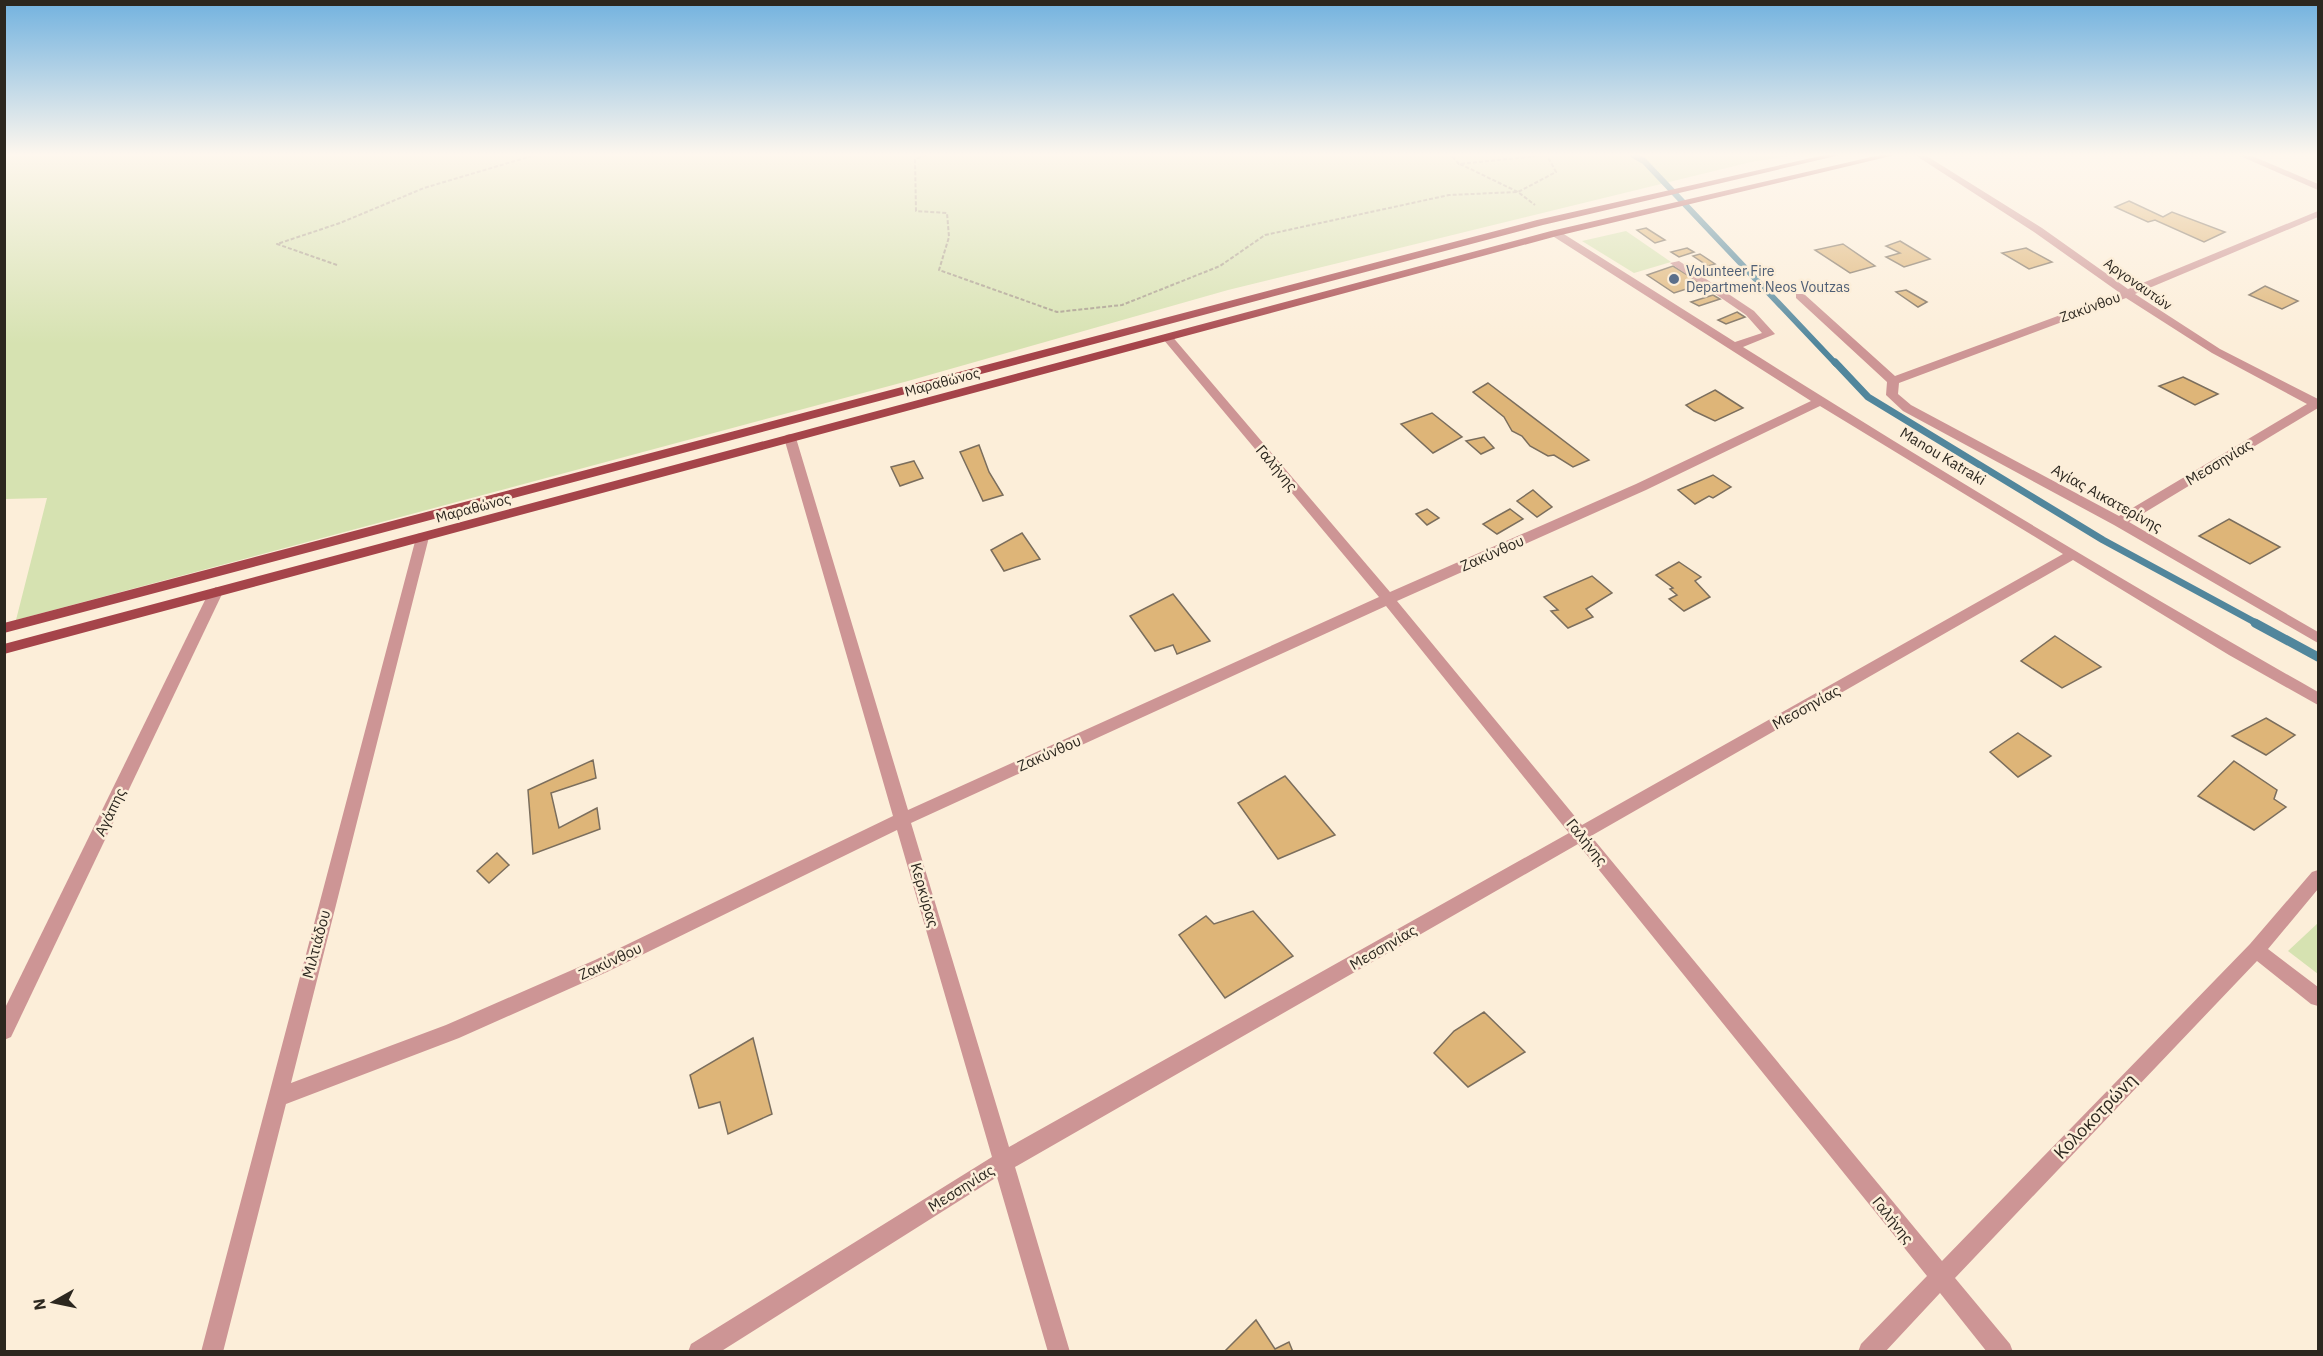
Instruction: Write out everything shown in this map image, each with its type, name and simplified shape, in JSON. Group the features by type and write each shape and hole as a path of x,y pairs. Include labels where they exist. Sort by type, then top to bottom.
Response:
{"main road":[{"name":"Μαραθώνος","path":"4,628 1558,218"},
{"name":"Μαραθώνος","path":"4,649 1617,218"}],"street":[{"name":"Αργοναυτών","path":"2019,218 2126,294 2216,351 2318,404"},
{"name":"Ζακύνθου","path":"1893,381 2126,294 2309,218"},
{"name":"Manou Katraki","path":"1555,233 1820,401 2234,651 2319,699"},
{"path":"1675,263 1750,314 1769,334 1732,347"},
{"path":"1800,296 1893,381"},
{"name":"Γαλήνης","path":"1167,337 1388,599 2002,1352"},
{"name":"Αγίας Αικατερίνης","path":"1893,381 1892,395 1907,408 2119,522 2319,638"},
{"name":"Ζακύνθου","path":"276,1098 452,1032 600,966 903,819 1641,487 1820,401"},
{"name":"Μεσσηνίας","path":"2119,522 2318,404"},
{"name":"Κερκύρας","path":"790,438 1059,1352"},
{"name":"Μιλτιάδου","path":"212,1352 422,537"},
{"name":"Μεσσηνίας","path":"699,1352 1003,1162 2074,554"},
{"name":"Αγάπης","path":"4,1031 216,592"},
{"name":"Κολοκοτρώνη","path":"1869,1352 2256,950 2319,877"},
{"path":"2256,950 2319,998"}],"path":[{"path":"337,265 278,244 351,218"},
{"path":"947,218 949,237 939,270 1057,312 1122,305 1220,266 1266,235 1350,218"}],"green space":[{"path":"4,218 1521,218 1228,290 908,381 16,620 47,498 5,499"},
{"path":"1626,231 1671,262 1634,273 1582,241"},
{"path":"2318,923 2318,974 2288,951"}],"building":[{"path":"2140,218 2189,218 2225,232 2204,242 2155,220 2148,222"},
{"path":"1646,228 1665,240 1655,243 1637,230"},
{"path":"1900,241 1930,259 1904,267 1886,257 1900,253 1886,246"},
{"path":"1843,244 1875,266 1850,273 1815,250"},
{"path":"1687,248 1694,252 1679,257 1671,252"},
{"path":"2026,248 2052,262 2029,269 2002,253"},
{"path":"1700,254 1715,264 1708,266 1693,256"},
{"name":"Volunteer Fire Department Neos Voutzas","path":"1673,266 1702,284 1674,293 1647,275"},
{"path":"2265,286 2298,301 2282,309 2249,295"},
{"path":"1906,290 1927,302 1918,307 1896,292"},
{"path":"1713,295 1720,299 1699,306 1691,302"},
{"path":"1737,312 1745,317 1726,324 1718,320"},
{"path":"2183,377 2218,394 2195,405 2159,386"},
{"path":"1488,383 1589,460 1573,467 1554,455 1548,456 1530,446 1522,436 1512,431 1504,417 1473,392"},
{"path":"1715,390 1743,408 1715,421 1686,405"},
{"path":"1432,413 1462,437 1433,453 1401,424"},
{"path":"1484,437 1494,448 1481,454 1466,441"},
{"path":"979,445 989,472 1003,495 983,501 960,452"},
{"path":"914,461 923,478 900,486 891,467"},
{"path":"1713,475 1731,487 1713,498 1709,496 1695,504 1678,490"},
{"path":"1533,490 1552,507 1537,517 1517,501"},
{"path":"1427,509 1439,518 1427,525 1416,514"},
{"path":"1510,509 1523,519 1497,534 1483,524"},
{"path":"2229,519 2280,547 2250,564 2199,536"},
{"path":"1022,533 1040,559 1004,571 991,550"},
{"path":"1679,562 1701,577 1695,581 1710,597 1684,611 1669,599 1677,595 1670,589 1673,588 1656,575"},
{"path":"1592,576 1612,593 1586,609 1593,617 1568,628 1551,611 1558,610 1544,597"},
{"path":"1173,594 1210,641 1177,654 1173,645 1155,651 1130,616"},
{"path":"2055,636 2101,667 2062,688 2021,661"},
{"path":"2266,718 2295,735 2266,755 2232,736"},
{"path":"2018,733 2051,756 2018,777 1990,752"},
{"path":"593,760 596,778 551,793 559,828 597,808 600,829 533,854 528,790"},
{"path":"2234,761 2277,790 2274,799 2286,807 2254,830 2198,796"},
{"path":"1285,776 1335,835 1278,859 1238,803"},
{"path":"497,853 509,865 489,883 477,871"},
{"path":"1253,911 1293,956 1225,998 1179,935 1206,916 1214,924"},
{"path":"1484,1012 1525,1052 1468,1087 1434,1053 1454,1031"},
{"path":"753,1038 772,1114 728,1134 720,1102 699,1108 690,1075"},
{"path":"1256,1320 1275,1349 1289,1342 1293,1352 1224,1352"}],"waterway":[{"path":"1698,218 1836,364"},
{"path":"1835,362 1868,397 2103,540 2258,624"},
{"path":"2255,623 2318,657"}],"place":[{"name":"Volunteer Fire Department Neos Voutzas","path":"1674,279"}]}
